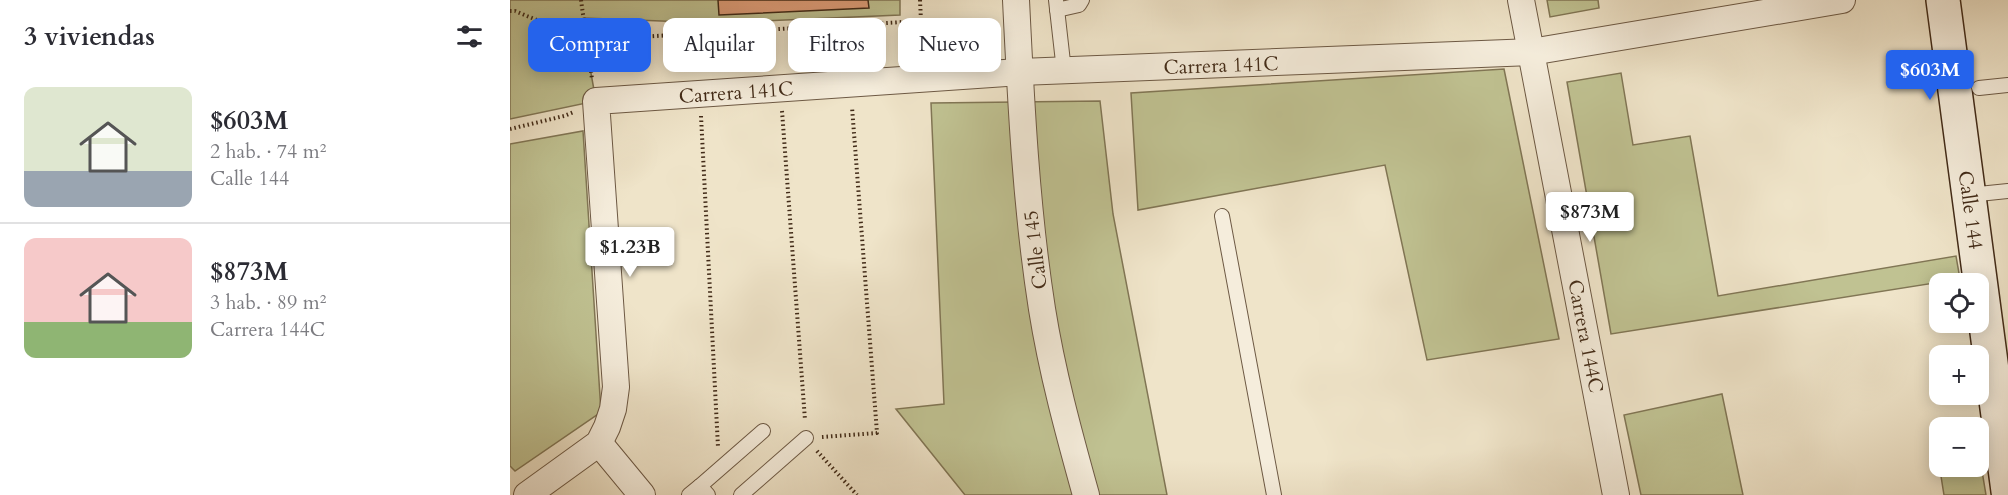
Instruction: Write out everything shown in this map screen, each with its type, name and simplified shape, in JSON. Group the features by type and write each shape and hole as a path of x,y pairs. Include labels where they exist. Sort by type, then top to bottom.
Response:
{"street":[{"name":"Calle 145","path":"1016,0 1010,73 1029,198 1042,310 1063,412 1086,495"},
{"name":"Carrera 144C","path":"1521,0 1616,495"},
{"name":"Carrera 141C","path":"596,101 1010,73 1531,52 1842,0"},
{"name":"Calle 144","path":"1943,0 1969,195 2002,397 2008,491"},
{"path":"543,491 599,443 613,409 616,387 596,101"},
{"path":"599,443 642,495"}],"lane":[{"path":"1064,71 1057,5 1079,5 1082,0"},
{"path":"1979,88 2008,85"},
{"path":"1969,195 2008,191"},
{"path":"1222,216 1274,495"},
{"path":"699,492 720,468 763,431"},
{"path":"741,495 806,438"}],"path":[{"path":"581,0 583,18"},
{"path":"920,0 921,18"},
{"path":"510,11 532,18"},
{"path":"651,36 898,22"},
{"path":"1001,68 1010,73"},
{"path":"510,129 564,116 596,101 591,72"},
{"path":"806,438 877,433 850,84"},
{"path":"780,89 806,438 856,495"},
{"path":"700,94 720,468"}],"green space":[{"path":"510,0 900,0 900,15 776,20 776,18 663,18 663,21 651,21 651,18 528,18 528,72 591,72 596,101 510,119"},
{"path":"1547,0 1598,0 1599,8 1550,17"},
{"path":"1504,69 1559,339 1427,360 1385,165 1138,210 1131,93"},
{"path":"1621,73 1633,145 1690,136 1718,296 1956,256 1959,273 1929,273 1929,284 1611,334 1567,82"},
{"path":"1100,101 1113,214 1167,495 965,495 896,409 944,404 931,103"},
{"path":"583,131 601,412 515,471 510,466 510,144"},
{"path":"1722,394 1743,495 1641,495 1624,415"},
{"path":"1941,477 1983,477 1986,495 1944,495"}],"building":[{"path":"718,0 868,0 869,8 719,15"}]}
